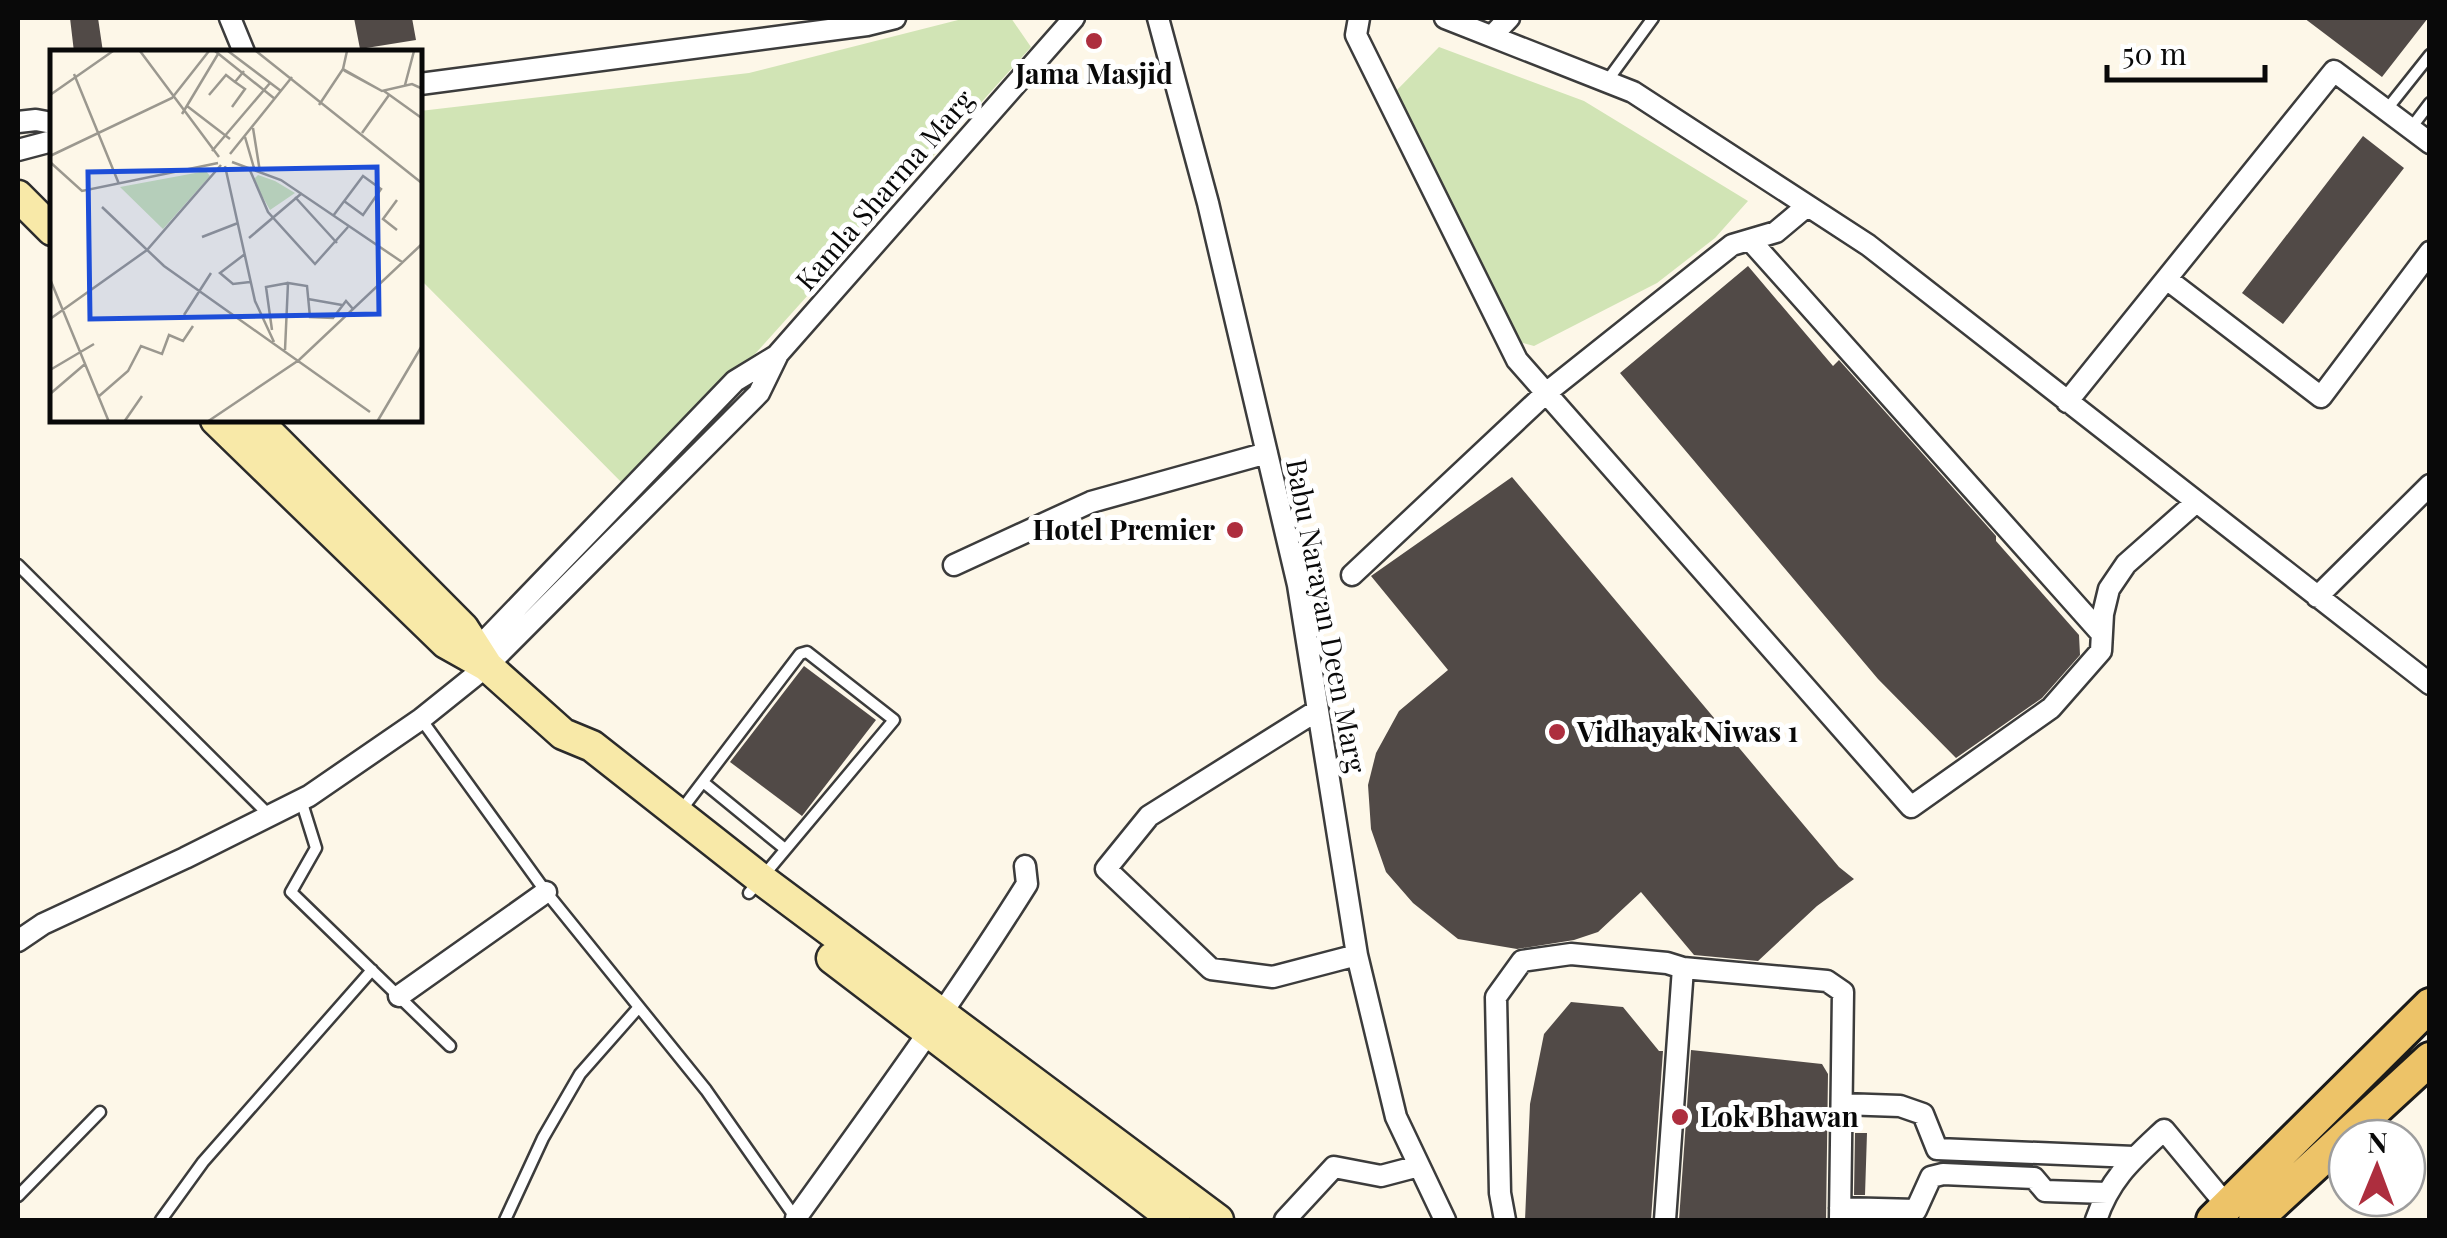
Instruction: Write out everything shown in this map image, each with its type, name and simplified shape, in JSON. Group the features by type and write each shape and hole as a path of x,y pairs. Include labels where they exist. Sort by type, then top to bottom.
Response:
{"main road":[{"path":"2234,1217 2430,1005"},
{"path":"2234,1217 2430,1059"}],"street":[{"path":"230,18 243,50"},
{"path":"422,84 895,18"},
{"name":"Kamla Sharma Marg","path":"482,658 643,511 760,392 778,354 1074,18"},
{"name":"Babu Narayan Deen Marg","path":"1158,18 1208,202 1298,585 1357,955 1396,1117 1445,1220"},
{"path":"1359,18 1356,35 1517,360 1911,807 2051,708 2101,650 2109,588 2126,564 2194,503"},
{"path":"1492,36 1509,18"},
{"path":"1453,19 1633,92 1868,245 2430,684"},
{"path":"2067,402 2334,71 2430,143"},
{"path":"18,122 50,123"},
{"path":"18,150 50,142"},
{"path":"18,196 50,228"},
{"path":"1352,575 1546,394 1732,245 1776,232 1807,206"},
{"path":"1750,240 2101,633"},
{"path":"2168,280 2320,397 2430,252"},
{"name":"Kamla Sharma Marg","path":"482,658 626,494 735,381 778,354"},
{"path":"218,422 446,643 482,658"},
{"path":"258,422 463,628 482,658 563,734 575,758 755,886 1080,1134 1175,1220"},
{"path":"954,565 1091,502 1267,453"},
{"path":"2317,598 2430,485"},
{"path":"626,494 643,511"},
{"path":"18,941 43,924 301,800 421,719 482,658"},
{"path":"1318,710 1150,816 1106,868 1211,969 1273,977 1357,955"},
{"path":"563,734 592,746 678,814 755,886"},
{"path":"797,1219 936,1024 1027,884 1024,866"},
{"path":"400,996 546,892"},
{"path":"1505,1220 1500,1193 1496,997 1522,962 1571,954 1827,981 1843,992 1840,1214 1916,1210 1931,1177 1942,1174 2034,1178 2046,1191 2107,1193"},
{"path":"1665,1220 1683,968"},
{"path":"1842,1104 1900,1106 1923,1114 1937,1149 2134,1158"},
{"path":"2096,1220 2119,1171 2164,1130 2234,1217"},
{"path":"1080,1134 1218,1220"},
{"path":"1284,1220 1334,1166 1380,1176 1419,1166"}],"lane":[{"path":"1606,82 1654,18"},
{"path":"2386,111 2430,55"},
{"path":"2410,128 2430,103"},
{"path":"18,565 269,816"},
{"path":"678,814 800,654 806,652 894,720 755,886"},
{"path":"421,719 546,892 706,1090 797,1219"},
{"path":"703,782 785,849"},
{"path":"301,800 316,848 290,892 450,1046"},
{"path":"161,1220 203,1162 372,970"},
{"path":"505,1220 580,1074 639,1007"},
{"path":"18,1196 100,1112"}],"green space":[{"path":"966,18 1011,18 1031,47 631,492 422,281 422,111 749,73"},
{"path":"1439,47 1584,101 1748,201 1715,238 1657,283 1534,346 1519,342 1396,91"}],"building":[{"path":"70,18 98,18 103,50 74,50"},
{"path":"354,18 412,18 416,40 360,49"},
{"path":"2304,18 2428,18 2382,77"},
{"path":"2363,136 2404,168 2283,324 2242,293"},
{"path":"1748,266 1833,366 1839,360 2079,635 2080,655 2042,698 1956,758 1878,679 1620,373"},
{"name":"Vidhayak Niwas 1","path":"1512,477 1839,867 1854,879 1817,906 1758,961 1694,955 1641,892 1598,932 1574,940 1517,949 1458,939 1413,903 1386,872 1371,829 1368,785 1376,753 1399,711 1448,670 1371,576"},
{"path":"804,666 876,720 802,816 730,762"},
{"path":"1571,1002 1623,1007 1663,1051 1651,1220 1525,1220 1530,1104 1544,1034"},
{"path":"1691,1050 1822,1064 1828,1074 1826,1220 1679,1220"},
{"path":"1855,1133 1867,1133 1865,1195 1854,1195"}],"place":[{"name":"Jama Masjid","path":"1094,41"},
{"name":"Hotel Premier","path":"1235,530"},
{"name":"Vidhayak Niwas 1","path":"1557,732"},
{"name":"Lok Bhawan","path":"1680,1117"}]}
